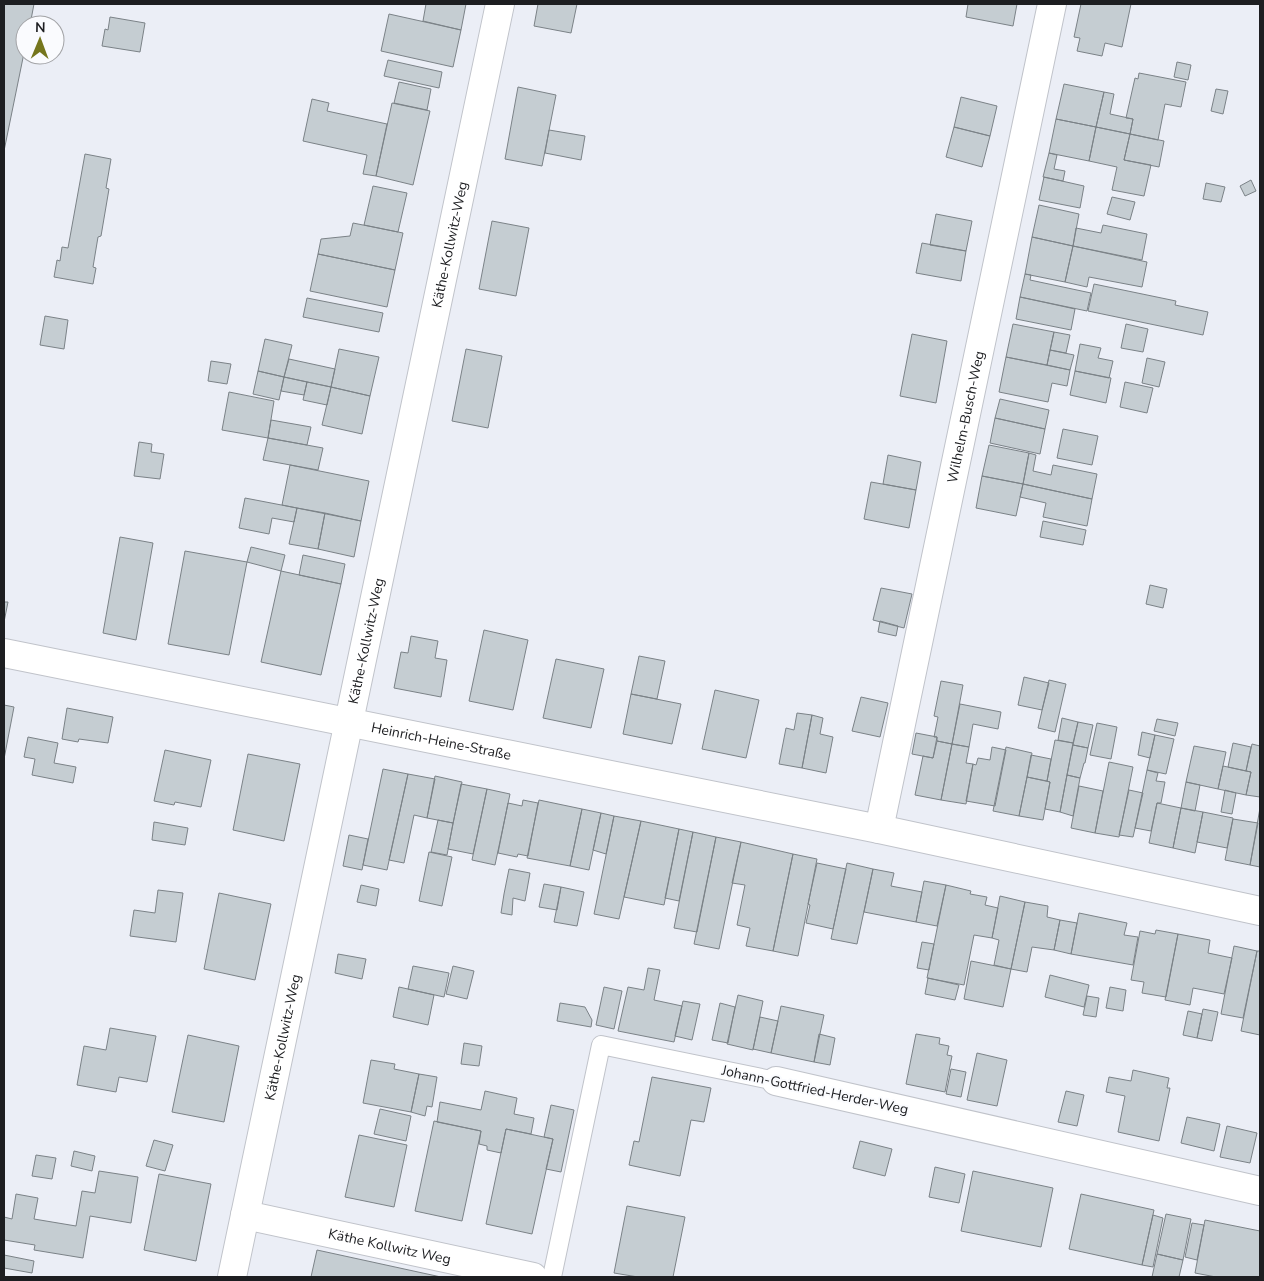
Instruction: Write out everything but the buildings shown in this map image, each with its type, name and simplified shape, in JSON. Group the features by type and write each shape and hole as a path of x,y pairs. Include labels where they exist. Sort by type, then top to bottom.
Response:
{"street":[{"name":"Käthe-Kollwitz-Weg","path":"232,1277 500,4"},
{"name":"Wilhelm-Busch-Weg","path":"879,829 1052,4"},
{"name":"Heinrich-Heine-Straße","path":"4,654 879,829 1260,911"},
{"name":"Johann-Gottfried-Herder-Weg","path":"776,1081 1260,1191"},
{"name":"Käthe Kollwitz Weg","path":"245,1215 533,1277"}],"lane":[{"name":"Johann-Gottfried-Herder-Weg","path":"552,1277 601,1044 776,1081"}]}
